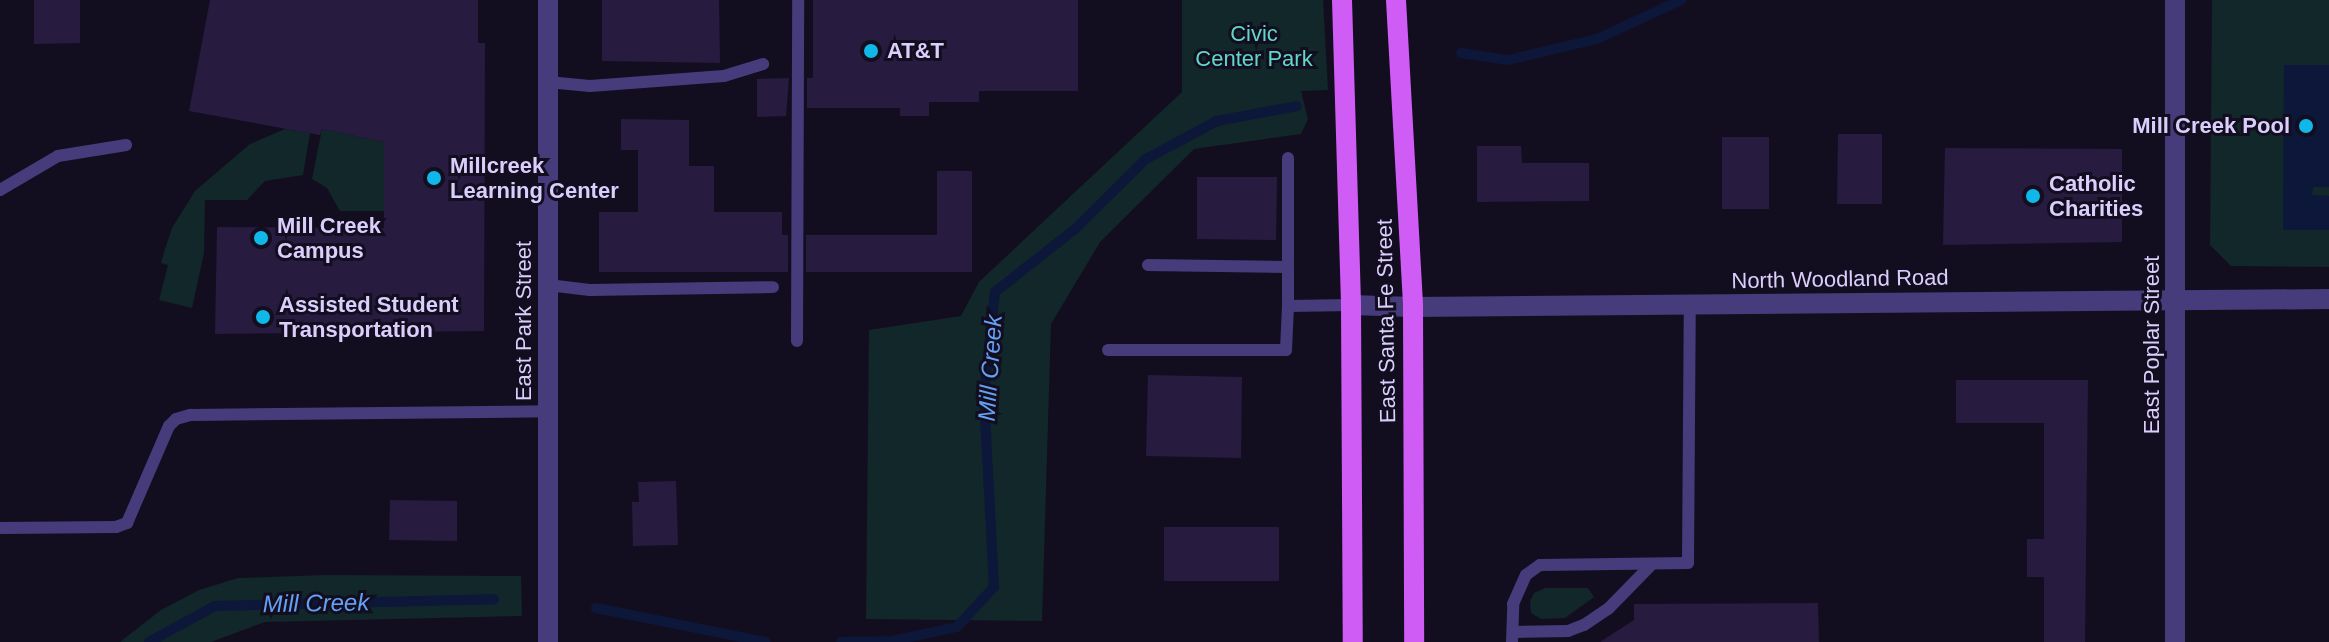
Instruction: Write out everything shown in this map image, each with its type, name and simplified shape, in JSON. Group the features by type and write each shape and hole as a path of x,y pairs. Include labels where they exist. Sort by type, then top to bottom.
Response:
{"main road":[{"name":"East Santa Fe Street","path":"1342,0 1351,305 1353,642"},
{"name":"East Santa Fe Street","path":"1396,0 1413,307 1414,642"}],"street":[{"name":"East Park Street","path":"548,0 548,642"},
{"name":"East Poplar Street","path":"2175,0 2175,642"},
{"name":"North Woodland Road","path":"1351,305 2329,299"}],"lane":[{"path":"797,341 798,0"},
{"path":"548,82 590,86 724,76 763,64"},
{"path":"0,190 58,156 126,145"},
{"path":"1108,350 1286,350 1288,158"},
{"path":"1148,265 1288,267"},
{"path":"548,285 590,290 773,287"},
{"path":"1288,306 1351,305"},
{"path":"1652,564 1608,609 1584,625 1568,631 1512,637 1513,604 1526,575 1540,565 1688,563 1690,305"},
{"path":"0,528 116,527 127,523 169,426 176,419 190,415 548,411"}],"green space":[{"name":"Civic Center Park","path":"1182,0 1323,0 1328,90 1301,91 1308,119 1301,134 1194,149 1100,242 1051,324 1042,621 866,619 869,330 961,316 979,282 1182,92"},
{"path":"2212,0 2329,0 2329,267 2231,266 2210,245"},
{"path":"285,129 310,133 303,175 265,181 247,200 205,200 204,253 192,308 159,300 168,265 161,263 165,249 172,228 195,191 250,144"},
{"path":"322,129 384,142 384,211 340,211 327,188 312,179"},
{"path":"521,576 522,616 265,622 211,642 120,642 161,610 199,590 238,578"},
{"path":"1545,588 1588,588 1594,597 1565,618 1541,619 1531,613 1530,601 1534,593"}],"water":[{"name":"Mill Creek Pool","path":"2284,65 2329,65 2329,187 2313,187 2312,195 2329,196 2329,230 2283,230"}],"building":[{"path":"34,0 80,0 80,43 34,44"},
{"name":"Millcreek Learning Center","path":"210,0 478,0 478,43 485,43 484,331 215,334 217,227 384,228 384,142 322,129 320,135 189,111"},
{"path":"602,0 719,0 720,63 602,61"},
{"path":"813,0 1078,0 1078,91 979,91 979,102 929,102 929,116 900,116 900,108 807,108 807,78 813,78"},
{"path":"789,78 786,116 757,117 757,79"},
{"path":"621,119 689,120 689,166 714,166 714,212 782,212 782,235 788,235 788,272 599,272 599,212 638,212 638,150 621,150"},
{"path":"1838,134 1882,134 1882,204 1837,204"},
{"path":"1722,137 1769,137 1769,209 1722,209"},
{"path":"1477,146 1521,146 1522,163 1589,163 1589,201 1477,202"},
{"name":"Catholic Charities","path":"1945,148 2122,149 2122,242 1943,245"},
{"path":"937,171 972,171 972,272 806,272 806,235 937,235"},
{"path":"1197,177 1277,177 1276,240 1197,239"},
{"path":"1148,375 1242,377 1241,458 1146,456"},
{"path":"1956,380 2088,380 2085,642 2044,642 2044,577 2027,577 2027,539 2044,539 2044,423 1956,423"},
{"path":"676,481 678,545 633,546 632,502 639,502 638,482"},
{"path":"390,500 457,501 457,541 389,540"},
{"path":"1164,527 1279,527 1279,581 1164,581"},
{"path":"1818,603 1819,642 1600,642 1634,620 1634,604"}],"waterway":[{"name":"Mill Creek","path":"1461,53 1508,60 1597,39 1681,0"},
{"name":"Mill Creek","path":"841,642 891,641 957,627 994,587 984,393 995,292 1075,229 1146,159 1217,121 1297,106"},
{"name":"Mill Creek","path":"149,642 215,606 494,599"},
{"name":"Mill Creek","path":"596,608 766,642"}],"place":[{"name":"AT&T","path":"871,51"},
{"name":"Mill Creek Pool","path":"2306,126"},
{"name":"Millcreek Learning Center","path":"434,178"},
{"name":"Catholic Charities","path":"2033,196"},
{"name":"Mill Creek Campus","path":"261,238"},
{"name":"Assisted Student Transportation","path":"263,317"}]}
